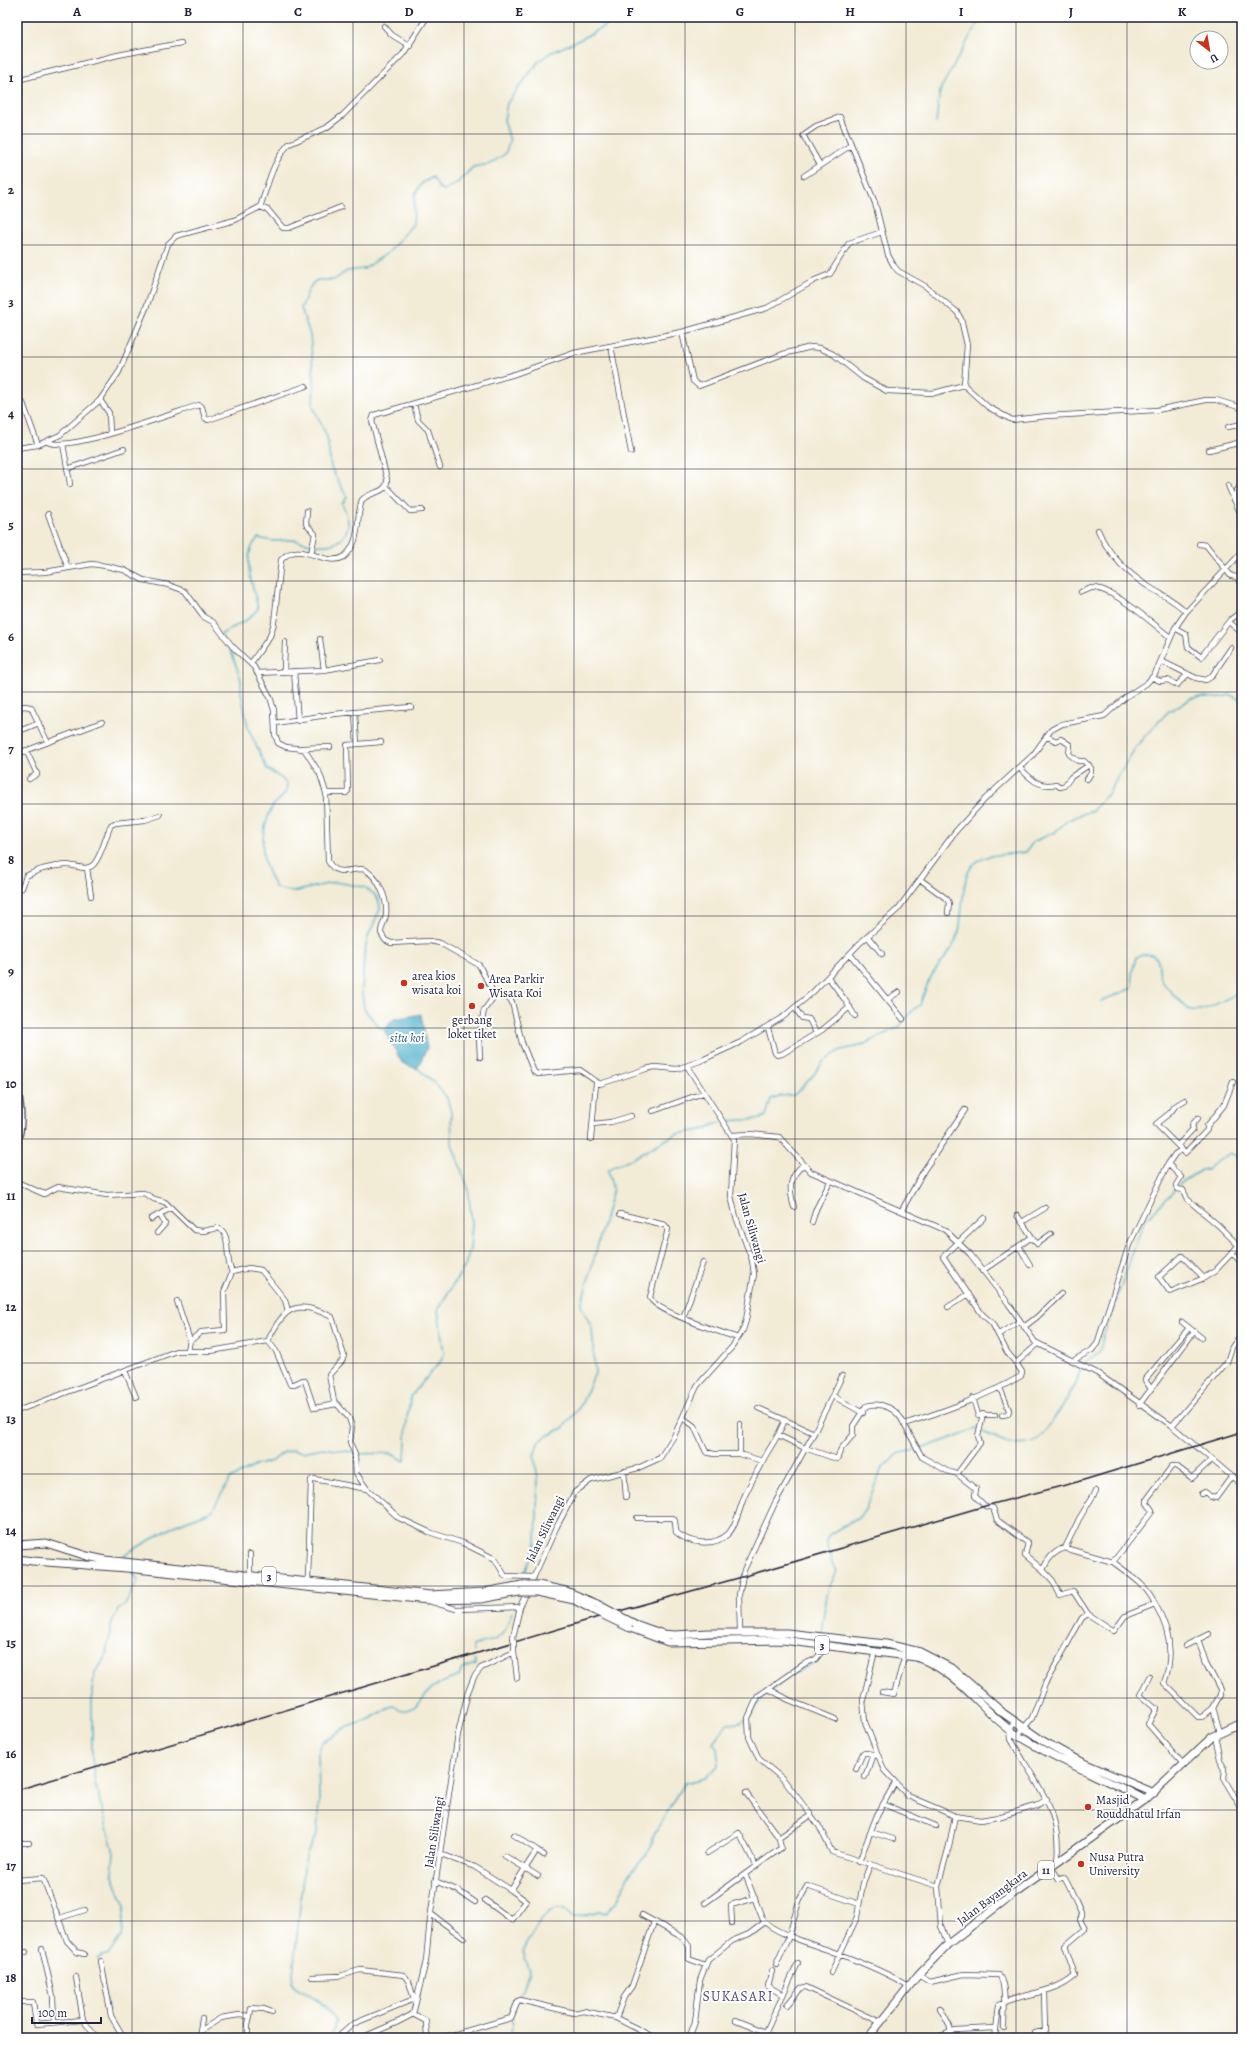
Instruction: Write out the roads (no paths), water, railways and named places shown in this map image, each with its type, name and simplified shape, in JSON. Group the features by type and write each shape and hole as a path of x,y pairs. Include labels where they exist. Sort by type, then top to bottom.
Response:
{"main road":[{"name":"3","path":"17,1545 46,1543 105,1560 428,1600 481,1599 520,1589"},
{"name":"3","path":"17,1558 185,1571 250,1574 308,1582 430,1595 538,1588 595,1607 663,1634 675,1635 740,1632 815,1635 886,1644 915,1650 930,1656 953,1669 1024,1729 1081,1762 1154,1793"},
{"name":"3","path":"595,1607 628,1627 668,1642 782,1640 905,1655 926,1661 952,1676 1018,1735 1077,1767 1119,1786 1145,1800"},
{"name":"Jalan Bayangkara","path":"868,2038 918,1975 948,1944 985,1914 1154,1793 1218,1734 1242,1723"}],"street":[{"path":"17,448 48,442 65,431 100,400 119,372 146,308 168,244 172,239 176,236 235,220 260,207 274,165 289,144 326,128 343,115 410,46 427,17"},
{"path":"384,26 392,34 410,46"},
{"path":"17,80 118,55 181,43"},
{"path":"820,165 803,135 806,131 840,117 875,203 888,255 897,270 924,286 957,312 962,319 966,344 964,385 979,400 1009,420 1157,410 1206,400 1216,400 1242,408"},
{"path":"804,176 851,145"},
{"path":"260,207 268,210 283,228 289,228 341,207"},
{"path":"251,663 270,636 274,623 281,560 293,552 337,559 348,553 357,536 362,500 369,495 384,489 386,486 387,480 371,417 377,413 414,404 515,374 563,356 682,332 772,306 811,282 830,274 849,243 882,232"},
{"path":"682,332 693,381 699,386 783,354 811,347 820,348 833,354 863,378 887,391 934,392 964,385"},
{"path":"611,346 631,452"},
{"path":"48,442 54,445 63,444 110,433 144,424 199,405 202,407 205,418 208,420 306,386"},
{"path":"100,400 109,413 110,433"},
{"path":"23,403 38,445"},
{"path":"414,404 418,419 428,430 440,467"},
{"path":"1228,427 1242,424"},
{"path":"1210,450 1242,442"},
{"path":"63,444 70,484"},
{"path":"67,469 124,449"},
{"path":"1234,500 1235,492 1242,484"},
{"path":"1228,485 1242,515"},
{"path":"386,486 410,511 422,510"},
{"path":"307,510 306,524 315,534 311,554"},
{"path":"48,514 68,568"},
{"path":"1098,530 1104,544 1128,571 1154,590 1179,603 1186,612"},
{"path":"1198,544 1206,545 1225,571 1231,576 1237,576 1242,587"},
{"path":"302,748 320,774 326,793 329,863 337,871 363,869 377,880 381,889 386,912 381,933 385,940 391,943 429,941 440,943 479,965 496,994 509,998 512,1002 519,1034 534,1072 538,1074 580,1070 596,1083 604,1084 646,1069 677,1069 712,1056 768,1028 795,1008 898,909 921,880 955,832 991,794 1020,768 1039,748 1046,736 1057,725 1104,716 1153,678 1170,637 1186,612 1242,552"},
{"path":"17,573 45,572 92,564 124,570 143,580 178,587 191,597 203,616 217,627 232,647 251,663 270,697 275,723 275,734 278,743 286,747 330,747"},
{"path":"1081,592 1095,588 1105,591 1122,600 1170,637"},
{"path":"1175,628 1186,634 1188,647 1201,657 1229,622 1242,611"},
{"path":"1229,622 1242,633"},
{"path":"320,639 324,670"},
{"path":"284,670 285,642"},
{"path":"1161,661 1203,680 1208,679 1231,648"},
{"path":"257,673 284,670 324,670 380,660"},
{"path":"294,671 298,721"},
{"path":"1153,678 1160,681 1168,680 1177,685 1188,674"},
{"path":"17,708 24,706 31,707 47,741"},
{"path":"275,723 356,712 410,707"},
{"path":"356,712 357,744"},
{"path":"17,754 47,741 102,722"},
{"path":"17,732 39,723"},
{"path":"1046,736 1056,740 1061,739 1069,744 1069,754 1078,761 1084,760 1088,765 1091,771 1087,779"},
{"path":"326,793 346,793 348,791 346,746 381,742"},
{"path":"26,750 36,772 35,777 29,779"},
{"path":"1020,768 1034,782 1050,786 1056,784 1060,787 1064,786 1071,777 1088,765"},
{"path":"17,780 17,785"},
{"path":"17,891 22,888 26,876 39,871 66,865 87,868 96,861 111,825 115,823 145,820 160,815"},
{"path":"87,868 91,896"},
{"path":"921,880 947,899 949,903 948,913"},
{"path":"868,937 882,954"},
{"path":"850,954 902,1019"},
{"path":"828,977 855,1016"},
{"path":"888,1000 899,992"},
{"path":"480,1057 480,1038 484,1010 496,994"},
{"path":"768,1028 777,1055 788,1051 816,1033 850,1007"},
{"path":"795,1008 802,1018 809,1018 816,1033"},
{"path":"687,1066 703,1093 732,1135 751,1134 779,1137 811,1172 830,1182 902,1210 940,1227 960,1242 1038,1344 1092,1369 1139,1405 1172,1426 1242,1485"},
{"path":"1185,1100 1175,1106 1169,1114 1156,1124 1185,1153 1198,1137 1207,1130 1207,1126 1228,1098 1234,1082"},
{"path":"591,1139 593,1124 592,1110 596,1083"},
{"path":"17,1090 19,1098 20,1133 17,1139"},
{"path":"652,1111 703,1093"},
{"path":"902,1210 924,1170 965,1110"},
{"path":"593,1124 610,1122 631,1116"},
{"path":"1074,1360 1094,1348 1097,1344 1129,1245 1168,1164 1193,1129 1192,1125 1198,1118"},
{"name":"Jalan Siliwangi","path":"413,2014 426,1961 430,1914 441,1854 458,1734 471,1684 481,1668 514,1652 513,1636 520,1607 558,1523 575,1492 591,1480 653,1463 660,1458 683,1418 690,1399 700,1383 738,1338 746,1320 754,1274 752,1260 736,1217 731,1196 731,1170 734,1144 732,1135"},
{"path":"1168,1164 1181,1177 1176,1185 1177,1189 1183,1190 1187,1198 1238,1245"},
{"path":"794,1207 790,1194 790,1180 796,1171 803,1165"},
{"path":"17,1182 44,1194 58,1187 107,1195 144,1193 154,1199 163,1201 194,1230 203,1231 218,1228 224,1232 227,1241 226,1249 228,1263 232,1272 224,1292 225,1330 202,1332 190,1341"},
{"path":"812,1222 816,1209 830,1182"},
{"path":"151,1219 171,1208"},
{"path":"1022,1222 1045,1208"},
{"path":"620,1214 667,1226 668,1233 650,1300 656,1305 683,1318 738,1338"},
{"path":"157,1232 165,1224 160,1215"},
{"path":"1017,1215 1037,1244 1051,1234"},
{"path":"904,1424 935,1415 1000,1388 1021,1376 1022,1372 1008,1352 992,1323 982,1314 943,1257 984,1218"},
{"path":"982,1271 1032,1237"},
{"path":"1204,1278 1182,1256 1160,1276 1169,1292 1204,1278 1216,1270 1242,1241"},
{"path":"1019,1246 1030,1265"},
{"path":"1232,1253 1242,1263"},
{"path":"683,1318 702,1262"},
{"path":"232,1272 249,1268 261,1270 265,1273 285,1300 288,1311"},
{"path":"948,1307 969,1294"},
{"path":"1024,1327 1061,1294"},
{"path":"177,1302 190,1341 188,1350"},
{"path":"268,1341 280,1318 288,1311 297,1307 311,1308 334,1320 344,1356 342,1361 329,1375 334,1401 350,1418 352,1427 350,1442 355,1452 356,1473 367,1489 399,1518 429,1532 463,1543 495,1560 505,1576 534,1577"},
{"path":"999,1334 1020,1321"},
{"path":"1182,1322 1202,1338"},
{"path":"1151,1389 1145,1380 1189,1328"},
{"path":"1139,1405 1194,1332"},
{"path":"1172,1426 1227,1362 1232,1347 1242,1333"},
{"path":"17,1411 176,1351 211,1351 268,1341"},
{"path":"268,1341 276,1351 290,1384 292,1385 303,1380 305,1381 314,1408 337,1404"},
{"path":"1016,1363 1038,1344"},
{"path":"125,1371 136,1397"},
{"path":"740,1632 739,1594 744,1570 775,1503 814,1433 842,1376"},
{"path":"1000,1388 1009,1410 1008,1414 1002,1415"},
{"path":"833,1396 862,1413"},
{"path":"973,1398 977,1414 995,1415"},
{"path":"778,1435 805,1448 837,1459 841,1449 853,1435 853,1426 867,1405 886,1406 896,1412 922,1457 947,1471 956,1474 976,1489 975,1496 985,1506 993,1508 997,1520 1028,1543 1025,1555 1043,1570 1053,1581 1060,1595 1073,1591 1088,1614 1114,1631 1125,1616 1155,1604"},
{"path":"758,1408 814,1433"},
{"path":"956,1474 980,1443 978,1436 983,1414"},
{"path":"683,1418 694,1426 704,1451 714,1454 740,1454 762,1461"},
{"path":"638,1518 673,1518 675,1521 676,1532 686,1539 699,1542 715,1540 729,1532 762,1461 778,1435 785,1420"},
{"path":"740,1424 740,1454"},
{"path":"1113,1562 1151,1513 1152,1510 1147,1503 1147,1499 1172,1466 1176,1466 1192,1478 1212,1459"},
{"path":"624,1471 626,1498"},
{"path":"1202,1494 1205,1492 1211,1497 1216,1498 1232,1476"},
{"path":"308,1582 311,1480 314,1479 367,1489"},
{"path":"1043,1570 1053,1555 1065,1548 1079,1519 1096,1491"},
{"path":"1065,1548 1113,1562 1136,1579 1151,1596 1160,1614 1170,1650 1170,1665 1164,1683 1198,1717 1202,1718 1213,1708 1221,1693 1206,1663 1198,1638"},
{"path":"250,1554 250,1574"},
{"path":"428,1600 456,1609 520,1607"},
{"path":"1018,1735 1032,1718 1045,1684 1074,1628 1082,1618 1088,1614"},
{"path":"1185,1646 1198,1638 1209,1634"},
{"path":"826,1646 816,1659 804,1664 758,1696 748,1718 749,1737 759,1759 783,1779 819,1826 831,1851 859,1862 938,1886"},
{"path":"875,1651 863,1705 867,1729 884,1770 912,1799 955,1816 981,1820 1036,1806 1047,1799"},
{"path":"514,1652 517,1678"},
{"path":"882,1692 894,1694 905,1655"},
{"path":"1149,1677 1140,1695 1156,1709 1148,1724 1184,1765"},
{"path":"769,1689 788,1700 835,1718"},
{"path":"1213,1708 1218,1734 1220,1760 1225,1768 1224,1779 1242,1810"},
{"path":"995,2038 998,2006 1004,2002 1044,1992 1075,1975 1065,1946 1085,1930 1080,1921 1082,1914 1076,1905 1076,1900 1065,1878 1063,1877 1058,1879 1054,1864 1058,1834 1053,1812 1014,1743 1010,1729 1014,1722"},
{"path":"856,1769 862,1754 873,1754 878,1756"},
{"path":"865,1777 873,1754"},
{"path":"859,1862 883,1804 895,1783"},
{"path":"705,1903 781,1848 779,1838 746,1793"},
{"path":"883,1804 936,1826"},
{"path":"779,1838 811,1815"},
{"path":"948,1944 941,1926 938,1886 949,1846 955,1816"},
{"path":"871,1832 893,1839"},
{"path":"707,1853 739,1833 756,1866"},
{"path":"514,1835 544,1855"},
{"path":"17,1843 29,1842"},
{"path":"511,1890 537,1850"},
{"path":"441,1854 475,1868 526,1901 512,1920 485,1900"},
{"path":"505,1856 538,1876"},
{"path":"831,1973 857,1917 863,1883 870,1865"},
{"path":"745,1874 765,1922 789,1936 840,1954 892,1976 909,1986"},
{"path":"17,1880 42,1878 60,1918 67,1941 77,1952 84,1954"},
{"path":"436,1881 457,1890 475,1902"},
{"path":"776,1965 789,1936 799,1901 807,1886 860,1904"},
{"path":"732,1923 730,1905 755,1898"},
{"path":"60,1918 85,1910"},
{"path":"430,1914 464,1938"},
{"path":"642,1915 684,1939 689,1946 689,1959 705,1965"},
{"path":"616,2018 624,1998 632,1986 654,1922"},
{"path":"689,2038 695,2022 700,1980 705,1965 719,1950 736,1939 749,1934 765,1922"},
{"path":"42,1949 53,1996 54,2023"},
{"path":"17,1953 26,1952"},
{"path":"101,1961 111,2016 124,2038"},
{"path":"763,2038 798,1963"},
{"path":"312,1977 340,1976 360,1970 404,1975 409,1982 415,2001 353,2024 338,2038"},
{"path":"772,1970 768,1986 783,1995"},
{"path":"918,1975 930,1982 964,1974 999,1975 1001,1978 1004,2002 1004,2028"},
{"path":"76,1977 83,2020 97,2038"},
{"path":"787,2005 801,1988 806,1987 880,2022"},
{"path":"1035,2033 1045,2031 1044,1992"},
{"path":"442,2038 511,2018 518,2001 520,2000 574,2013 584,2011 616,2018 655,2038"},
{"path":"17,2002 33,2002 36,2024 83,2020"},
{"path":"248,2038 248,2024 251,2008 264,2009 272,2012"},
{"path":"940,2008 952,2031 951,2038"},
{"path":"361,2038 413,2014 426,2021 427,2038"},
{"path":"200,2031 221,2018 239,2015 250,2016"},
{"path":"200,2038 202,2018"},
{"path":"736,2020 766,2032"},
{"path":"936,2038 952,2031 995,2028"}],"water":[{"name":"situ koi","path":"421,1014 427,1048 417,1069 402,1063 384,1030 394,1019"}],"waterway":[{"path":"315,545 325,545 340,540 345,535 348,521 342,504 347,497 331,468 327,437 313,406 314,379 310,335 301,308 311,285 317,280 334,280 347,271 364,269 389,252 413,224 415,194 422,183 433,177 439,188 445,190 457,183 473,167 490,164 505,154 510,141 504,120 507,103 539,61 550,53 581,39 621,17"},
{"path":"936,123 941,88 981,17"},
{"path":"311,544 294,540 272,541 258,538 252,546 249,554 249,572 258,609 248,619 220,635 231,651 241,680 241,693 248,728 267,769 287,784 285,794 270,810 266,823 263,840 265,865 276,888 293,892 335,882 364,887 374,894 379,901 380,909 368,937 364,954 362,992 364,1009 380,1028 386,1030"},
{"path":"725,1121 760,1119 766,1116 771,1099 779,1096 794,1095 811,1078 823,1062 841,1050 860,1046 899,1027 914,1009 920,1005 934,972 955,943 959,931 963,895 967,876 974,864 986,857 1026,852 1033,842 1055,832 1068,820 1093,810 1108,794 1134,750 1143,738 1169,711 1192,698 1218,698 1230,695 1242,700"},
{"path":"1101,1001 1130,989 1133,986 1132,973 1136,957 1147,954 1156,958 1159,964 1161,979 1166,987 1188,1009 1201,1010 1208,1008 1242,993"},
{"path":"356,1454 390,1453 405,1461 407,1418 411,1396 440,1362 444,1354 438,1309 465,1266 470,1249 472,1224 468,1188 452,1144 451,1112 447,1098 434,1082 417,1068"},
{"path":"524,1575 536,1544 538,1479 534,1456 538,1443 545,1437 563,1428 581,1405 595,1373 592,1328 581,1306 613,1189 608,1171 613,1166 628,1161 676,1134 702,1130 721,1122"},
{"path":"1179,1184 1201,1170 1207,1169 1230,1153 1242,1159"},
{"path":"1084,1364 1100,1351 1103,1337 1144,1221 1176,1189"},
{"path":"822,1635 822,1624 828,1590 837,1571 832,1563 826,1540 830,1534 860,1516 865,1510 882,1468 900,1453 921,1449 976,1429 1010,1444 1033,1443 1044,1433 1060,1410 1076,1384 1081,1367"},
{"path":"126,1559 124,1555 176,1525 212,1511 230,1479 257,1465 272,1461 284,1452 293,1450 302,1452 322,1448 352,1452"},
{"path":"99,1961 98,1958 108,1954 121,1937 125,1906 112,1874 114,1853 95,1783 92,1756 92,1690 95,1672 105,1659 112,1623 118,1610 125,1605 138,1580 132,1571"},
{"path":"474,1652 473,1646 494,1640 501,1635 506,1628 512,1612"},
{"path":"330,2038 334,2029 335,2020 326,2007 317,1999 302,1992 292,1984 304,1867 307,1853 317,1833 319,1801 318,1754 322,1743 345,1728 370,1719 389,1707 394,1706 401,1711 417,1706 426,1694 433,1688 459,1676 462,1669 476,1664 475,1660"},
{"path":"792,1675 815,1662"},
{"path":"773,1690 787,1678"},
{"path":"751,1717 762,1697 770,1692"},
{"path":"516,2000 523,1990 529,1971 522,1952 539,1923 552,1910 559,1908 565,1909 573,1918 599,1911 606,1913 617,1901 628,1877 646,1855 652,1843 654,1834 685,1783 705,1778 719,1765 717,1749 713,1742 727,1724 739,1723 747,1718"},
{"path":"100,1967 108,2012"},
{"path":"511,2038 512,2019"},
{"path":"113,2023 121,2038"}],"railway":[{"path":"17,1790 612,1613 742,1577 985,1506 1077,1482 1242,1432"}],"place":[{"name":"area kios wisata koi","path":"404,983"},
{"name":"Area Parkir Wisata Koi","path":"481,986"},
{"name":"gerbang loket tiket","path":"472,1006"},
{"name":"Masjid Rouddhatul Irfan","path":"1088,1807"},
{"name":"Nusa Putra University","path":"1081,1864"}],"district":[{"name":"SUKASARI","path":"738,1996"}]}
